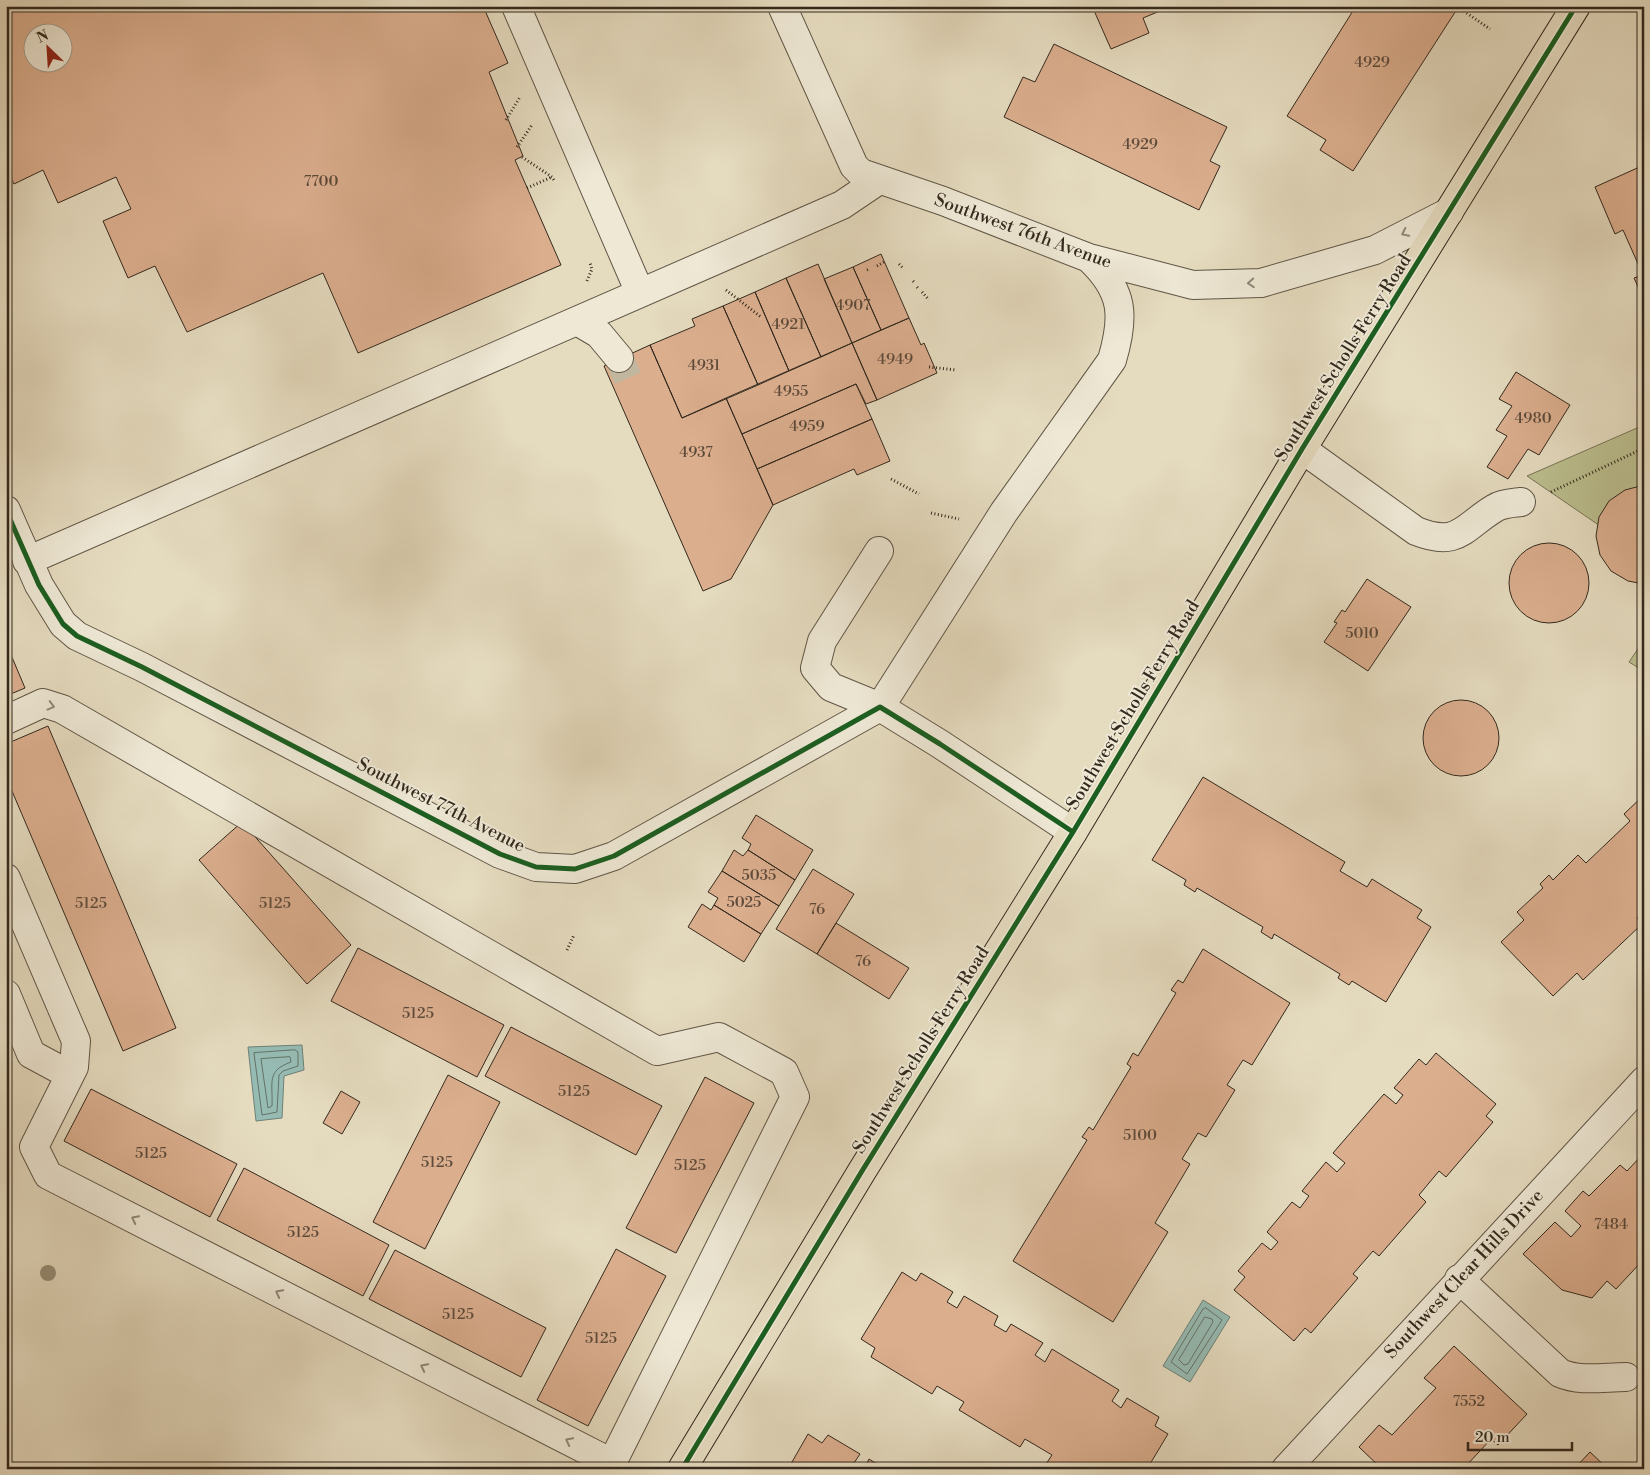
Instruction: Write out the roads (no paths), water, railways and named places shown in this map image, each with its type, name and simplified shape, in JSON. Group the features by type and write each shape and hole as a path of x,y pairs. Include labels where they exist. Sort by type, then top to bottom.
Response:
{"main road":[{"name":"Southwest Scholls Ferry Road","path":"682,1469 867,1163 1073,832 1302,449 1576,6"}],"street":[{"path":"516,6 640,293"},
{"name":"Southwest 76th Avenue","path":"782,6 854,166 861,173 943,201 1090,258 1193,285 1260,283 1375,250 1449,212"},
{"path":"27,561 842,205 879,180"},
{"path":"880,707 1004,512 1112,360 1119,335 1120,312 1115,288 1104,272 1090,258"},
{"path":"577,321 599,334 619,358"},
{"path":"1302,449 1416,531 1427,536 1449,538 1461,532 1496,507 1522,502"},
{"name":"Southwest 77th Avenue","path":"6,510 39,585 64,624 77,636 142,667 500,854 536,867 576,869 614,856 880,707"},
{"path":"879,551 822,641 815,668 832,687 880,707 940,744 1073,832"},
{"path":"6,720 43,703 62,709 657,1051 719,1037 784,1072 795,1097 612,1463 48,1175 34,1146 74,1067 76,1041 6,878"},
{"path":"6,994 31,1054 70,1075"},
{"name":"Southwest Clear Hills Drive","path":"1286,1469 1459,1279 1644,1081"},
{"path":"1459,1279 1560,1373 1570,1377 1581,1378 1626,1377"}],"water":[{"path":"302,1045 304,1070 284,1076 282,1118 256,1121 248,1047"},
{"path":"1203,1300 1230,1317 1190,1382 1163,1366"}],"tunnel":[{"path":"619,358 628,378"}]}
